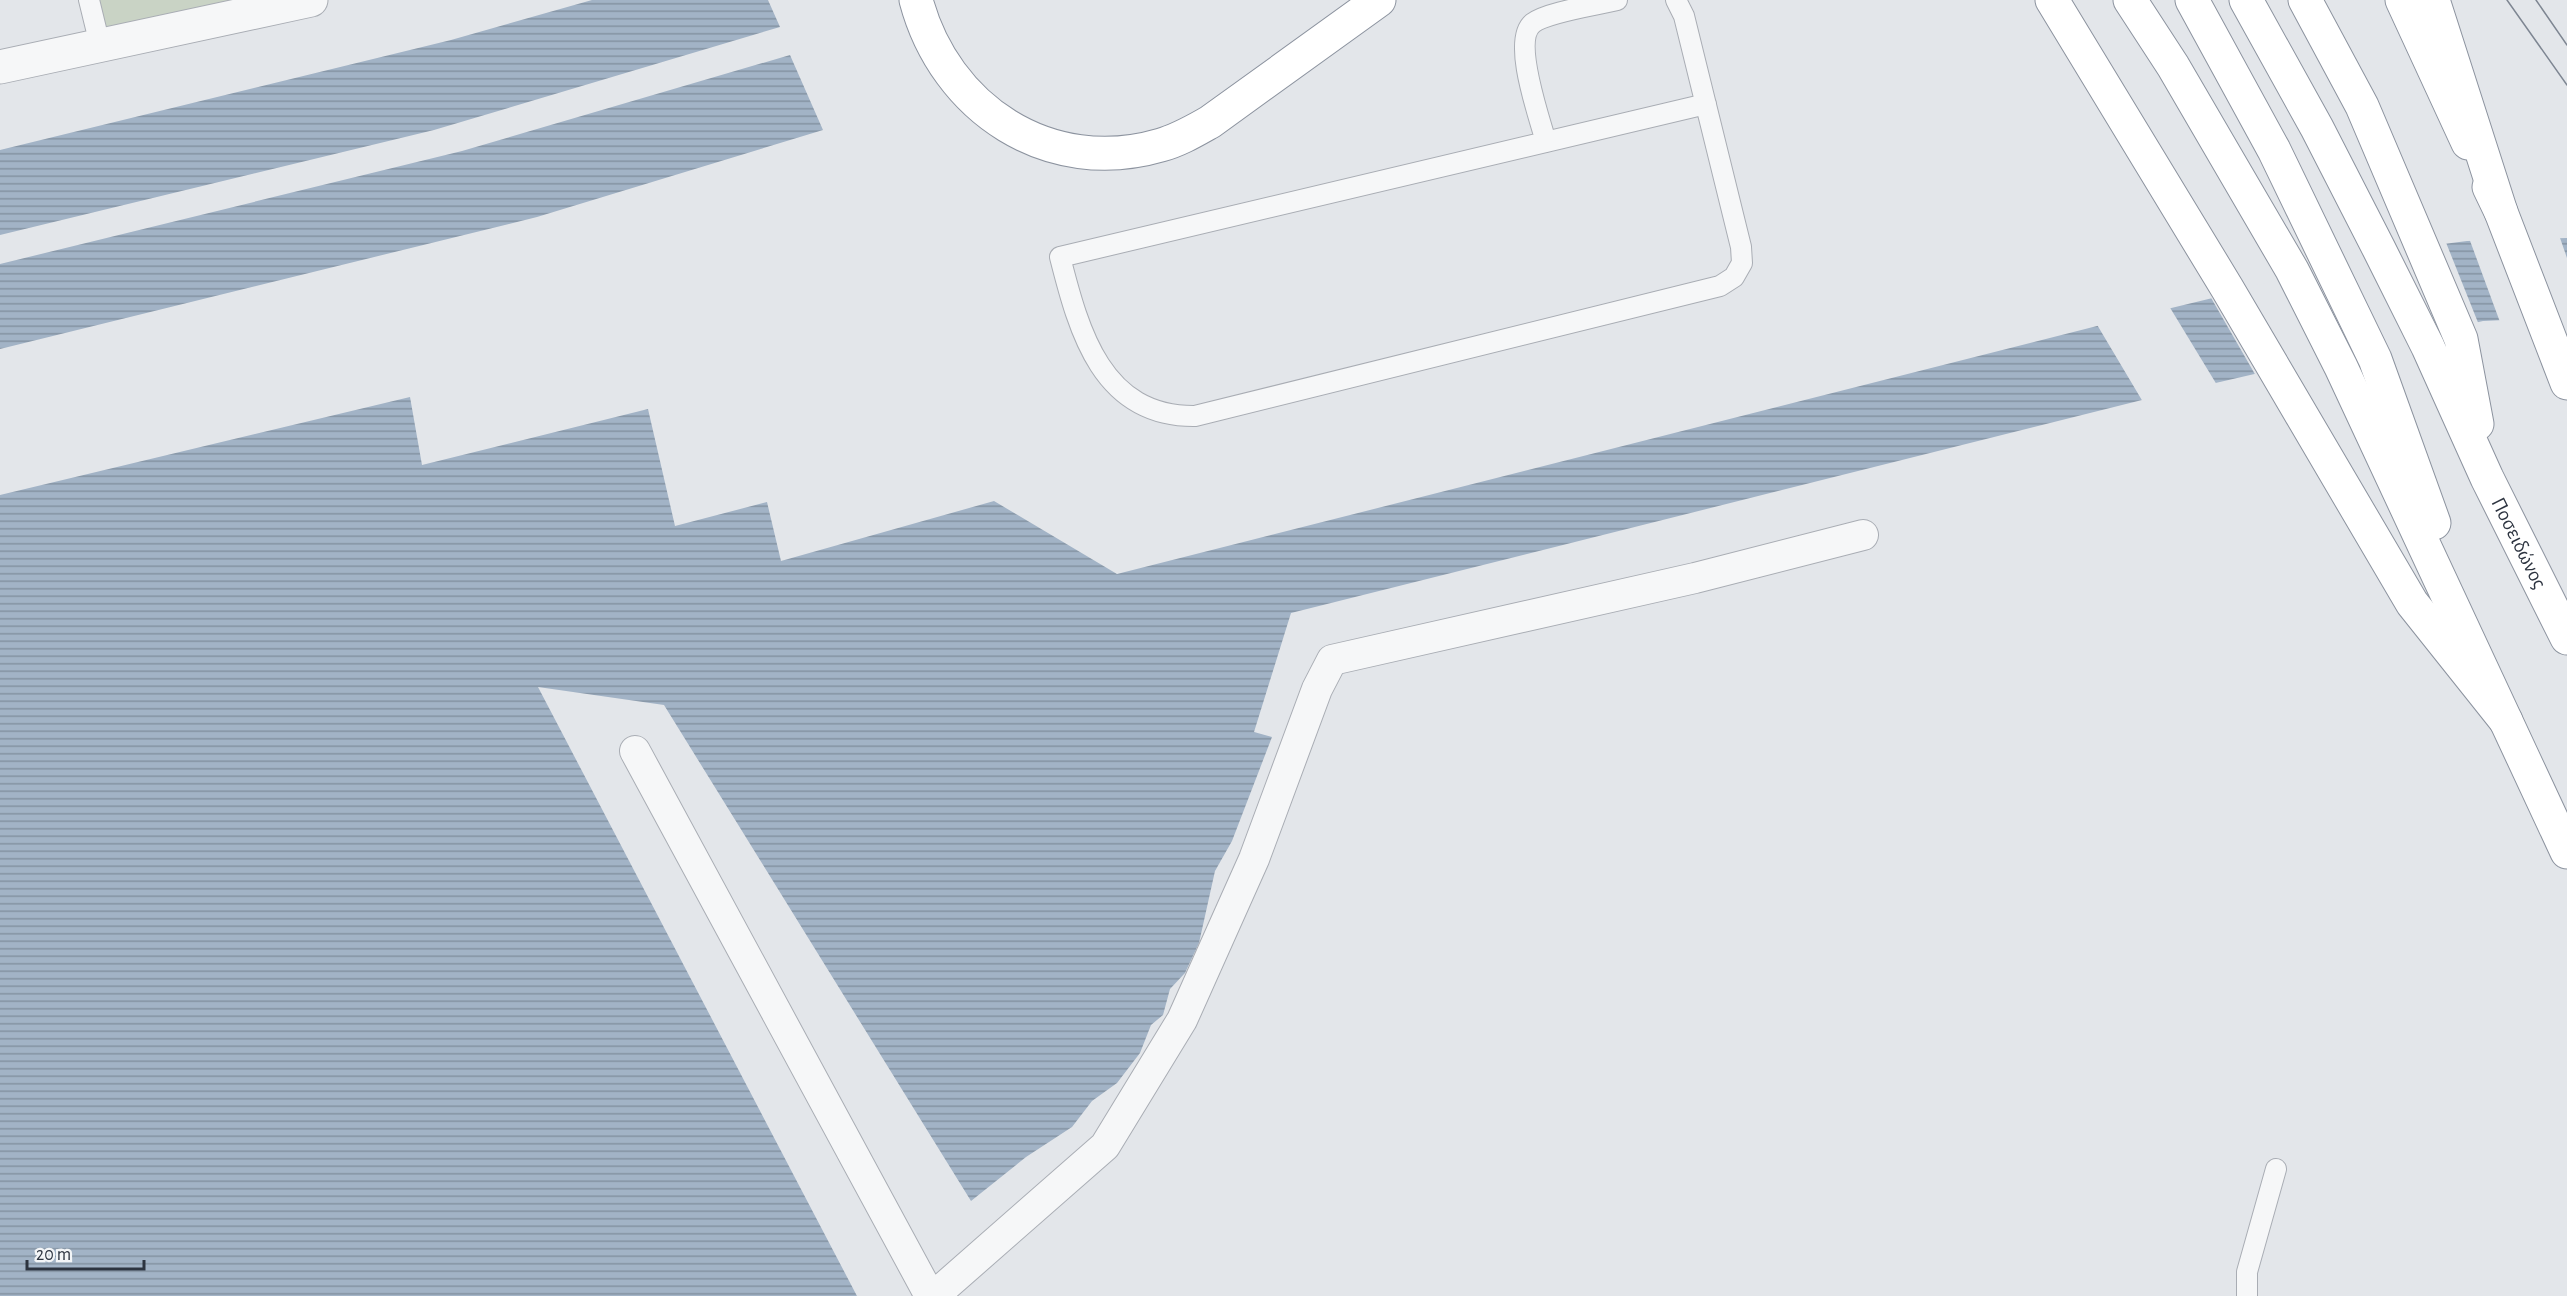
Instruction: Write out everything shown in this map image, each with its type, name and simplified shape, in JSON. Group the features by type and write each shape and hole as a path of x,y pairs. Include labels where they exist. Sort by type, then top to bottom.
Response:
{"highway":[{"path":"916,0 922,23 933,48 964,92 984,110 1006,126 1030,138 1082,152 1109,153 1136,151 1162,145 1210,122 1378,0"},
{"path":"2052,0 2227,288 2280,382 2412,603 2506,721"},
{"path":"2130,0 2179,75 2292,270 2341,367 2567,852"},
{"path":"2192,0 2274,150 2375,359 2506,721"},
{"path":"2246,0 2317,128 2379,249 2428,347 2487,478"},
{"path":"2305,0 2362,106 2461,339 2487,478"},
{"path":"2402,0 2501,212"},
{"path":"2433,0 2501,212 2567,383"},
{"name":"Ποσειδώνος","path":"2487,478 2567,638"}],"street":[{"path":"0,67 100,45 238,6 311,0"},
{"path":"934,1296 1105,1146 1182,1020 1254,859 1317,689 1332,660 1695,578 1863,535"},
{"path":"635,751 930,1296"}],"lane":[{"path":"89,0 100,45"},
{"path":"1546,142 1524,57 1524,39 1531,24 1573,5 1617,0"},
{"path":"1676,0 1684,16 1742,247 1742,263 1734,277 1720,286 1195,416 1172,417 1143,408 1119,391 1102,371 1077,319 1060,257 1706,104"},
{"path":"2247,1296 2247,1272 2276,1169"}],"green space":[{"path":"88,0 300,0 100,45"}],"water":[{"path":"592,0 768,0 780,27 434,130 0,235 0,150 451,40"},
{"path":"790,55 823,130 537,217 0,349 0,264 462,151"},
{"path":"2567,238 2567,317 2483,321 2142,400 1291,613 1254,732 1272,737 1232,841 1215,871 1199,943 1185,973 1170,989 1163,1015 1151,1025 1140,1053 1117,1083 1092,1101 1072,1127 1026,1157 971,1201 664,705 538,687 857,1296 0,1296 0,495 410,397 422,465 648,409 675,526 767,502 781,561 994,501 1117,574 2097,326 2428,246 2467,241"}],"pier":[{"path":"2559,235 2567,258 2567,320 2500,322 2469,238"},
{"path":"2445,240 2479,325 2256,376 2210,296"},
{"path":"2169,306 2217,385 2143,402 2096,323"}],"tram line":[{"path":"2507,0 2567,85"},
{"path":"2536,0 2567,45"}]}
